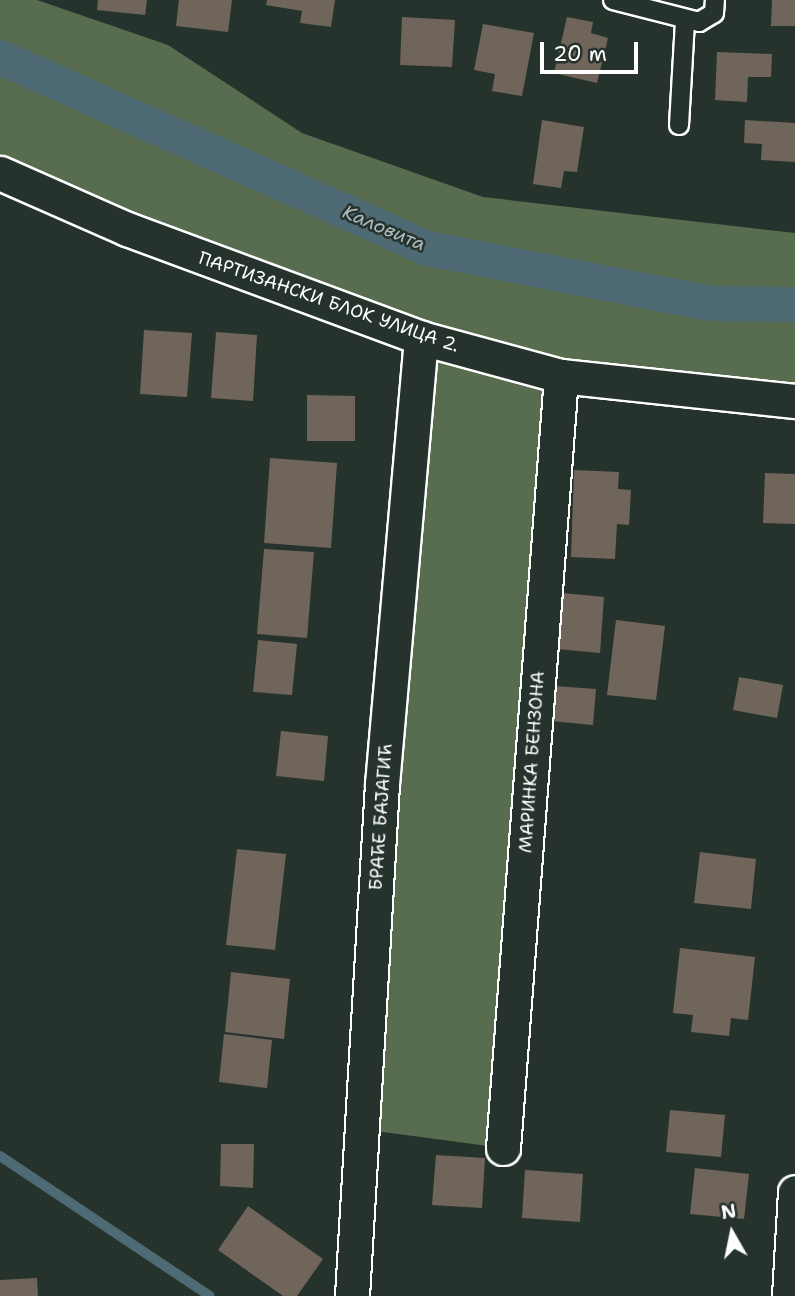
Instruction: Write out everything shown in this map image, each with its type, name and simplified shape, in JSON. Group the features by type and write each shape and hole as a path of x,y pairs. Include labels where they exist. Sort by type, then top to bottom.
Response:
{"street":[{"name":"ПАРТИЗАНСКИ БЛОК УЛИЦА 2.","path":"0,173 127,229 421,338 561,376 795,401"},
{"name":"БРАЋЕ БАЈАГИЋ","path":"352,1296 382,784 421,338"},
{"name":"МАРИНКА БЕНЗОНА","path":"503,1148 561,376"},
{"path":"789,1296 795,1192"}],"lane":[{"path":"613,0 685,20 708,19 715,0"},
{"path":"679,125 685,20"}],"green space":[{"path":"0,0 37,0 168,45 302,133 483,197 795,233 795,401 562,376 503,1148 361,1129 421,338 0,171"}],"building":[{"path":"98,0 147,0 145,15 97,10"},
{"path":"179,0 232,0 228,32 176,26"},
{"path":"267,0 335,0 331,27 300,23 302,11 266,5"},
{"path":"772,0 795,0 795,26 771,26"},
{"path":"402,17 455,20 452,67 400,65"},
{"path":"567,17 593,22 591,33 608,38 597,83 554,73"},
{"path":"483,24 534,33 522,96 492,91 495,74 474,70"},
{"path":"717,52 772,54 771,77 748,77 747,102 715,100"},
{"path":"542,120 584,127 577,172 564,171 561,188 533,184"},
{"path":"745,120 795,123 795,162 761,160 762,144 744,143"},
{"path":"144,330 192,333 187,397 140,394"},
{"path":"216,332 257,335 253,401 211,398"},
{"path":"307,395 355,396 355,441 307,441"},
{"path":"270,458 337,463 331,548 264,543"},
{"path":"574,470 619,472 618,489 631,490 629,525 617,524 615,559 571,557"},
{"path":"765,473 795,474 795,524 763,523"},
{"path":"264,549 314,552 307,638 257,634"},
{"path":"562,593 604,597 600,653 557,649"},
{"path":"616,620 665,626 656,700 607,695"},
{"path":"258,640 297,644 292,695 253,692"},
{"path":"739,677 783,685 777,718 733,710"},
{"path":"554,686 596,689 593,725 551,721"},
{"path":"281,731 328,736 324,781 276,776"},
{"path":"237,849 286,854 275,950 226,945"},
{"path":"700,852 756,859 751,909 694,903"},
{"path":"680,948 755,957 748,1020 731,1018 729,1036 691,1032 693,1015 673,1013"},
{"path":"231,972 290,979 284,1039 225,1032"},
{"path":"224,1034 272,1040 267,1088 219,1082"},
{"path":"670,1110 725,1115 721,1157 666,1152"},
{"path":"221,1144 254,1144 253,1188 220,1186"},
{"path":"436,1155 485,1158 482,1208 432,1205"},
{"path":"695,1168 749,1174 744,1219 690,1214"},
{"path":"525,1170 583,1174 580,1222 522,1218"},
{"path":"248,1206 323,1259 297,1296 283,1296 218,1250"},
{"path":"37,1278 38,1296 0,1296 0,1280"}],"waterway":[{"name":"Каловита","path":"0,57 427,248 710,303 795,304"},
{"path":"0,1156 210,1296"}]}
